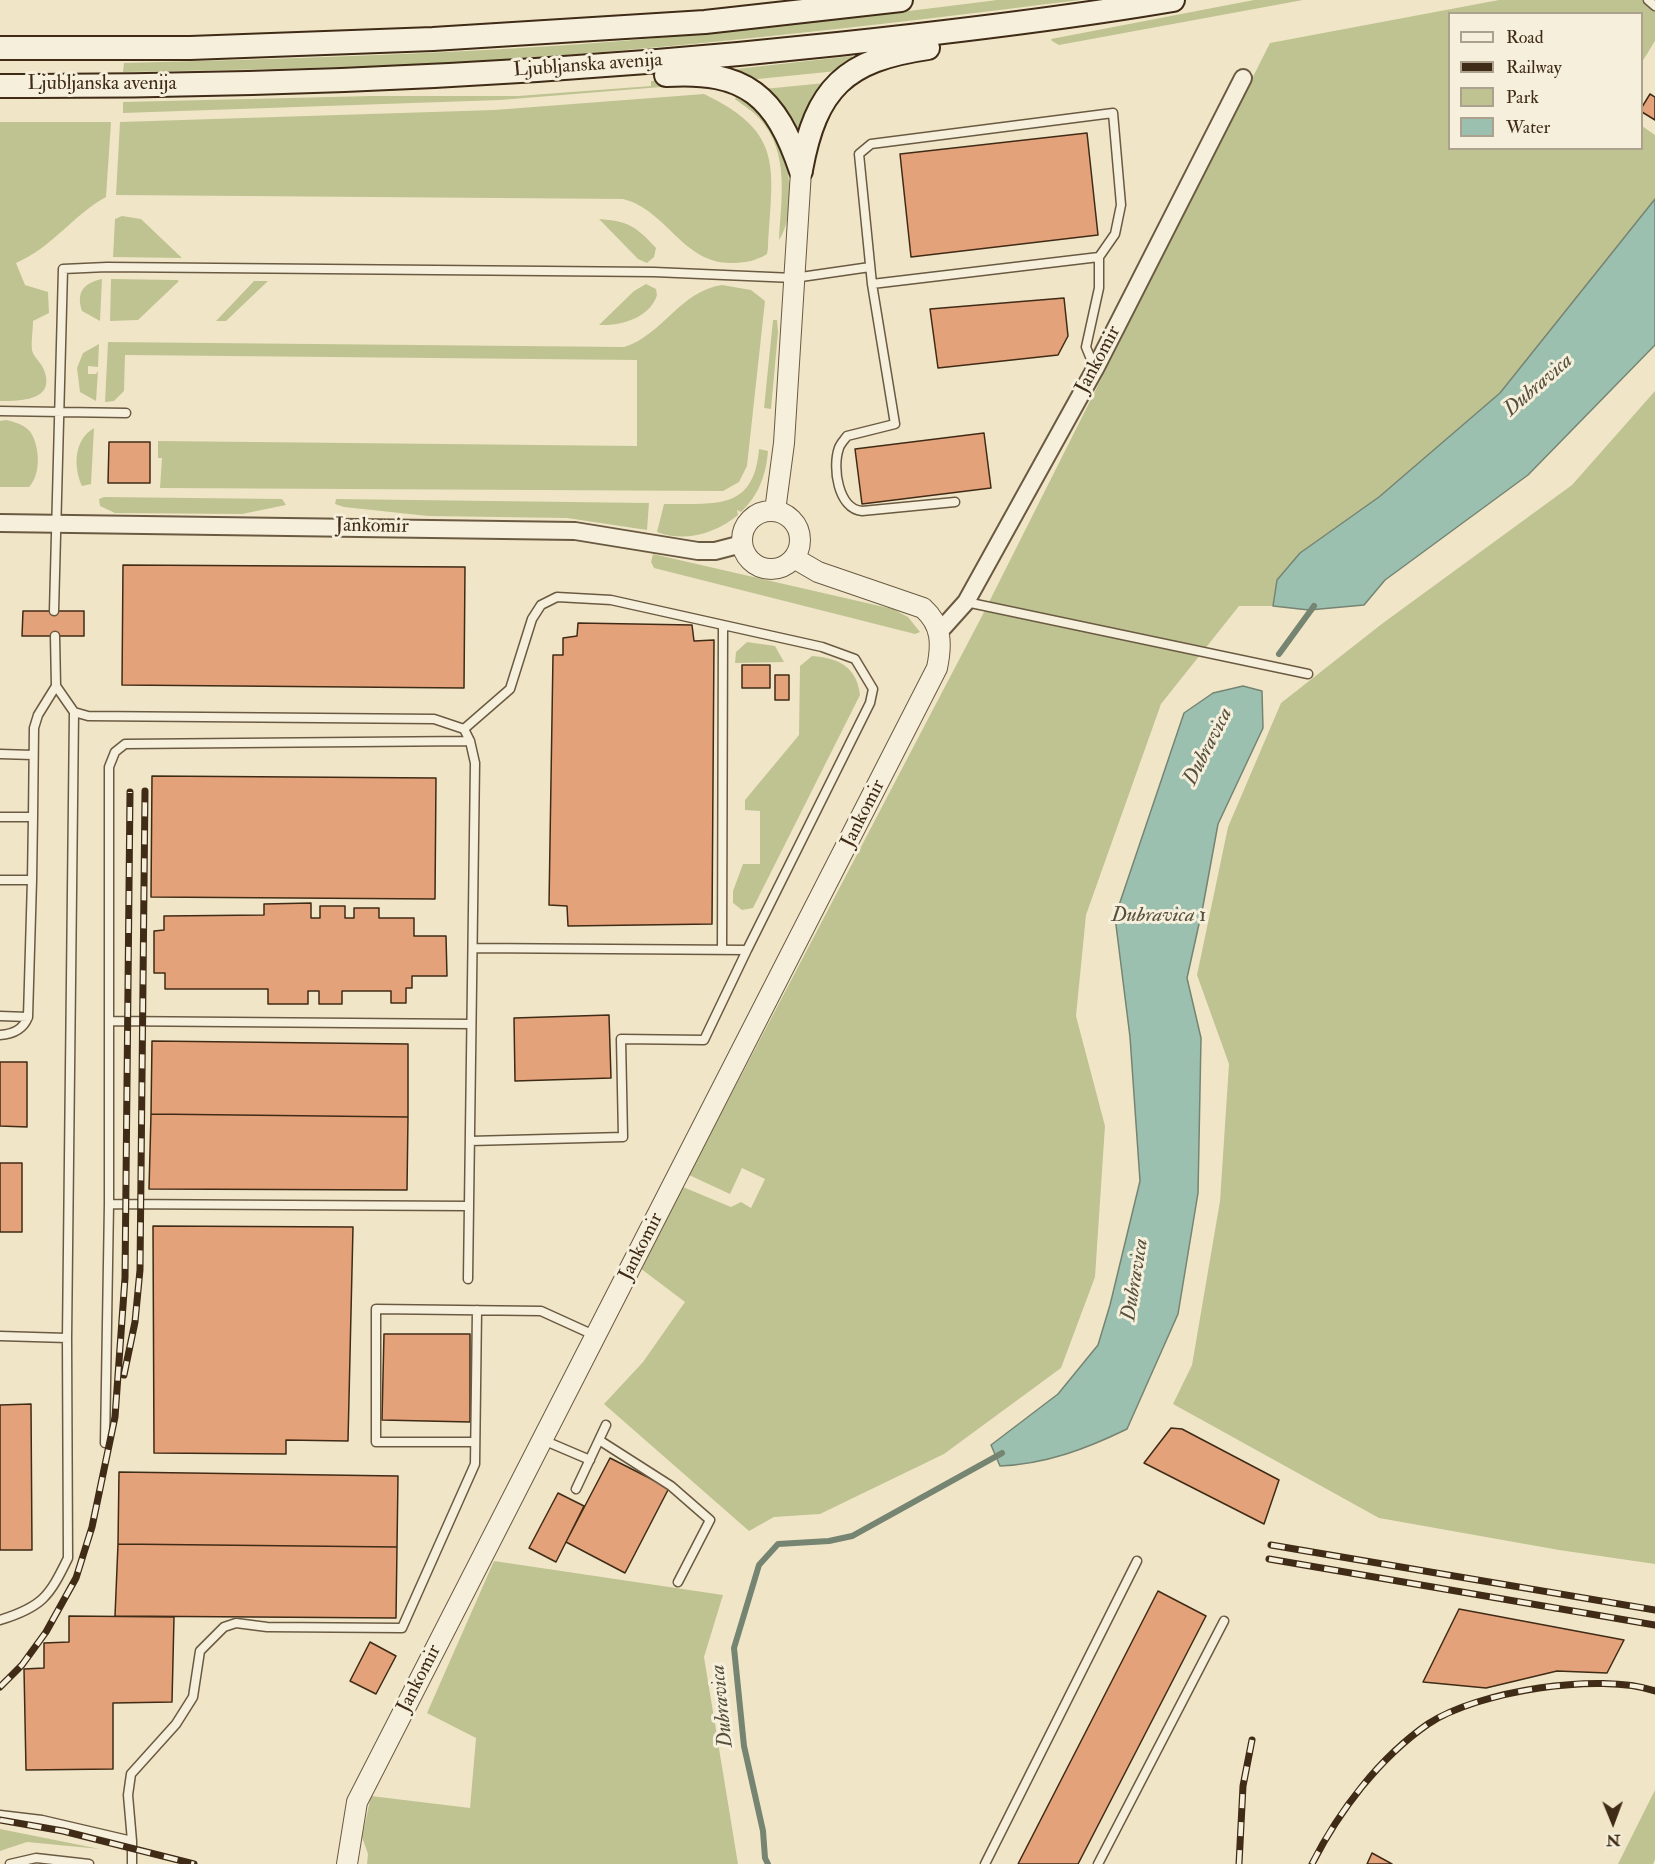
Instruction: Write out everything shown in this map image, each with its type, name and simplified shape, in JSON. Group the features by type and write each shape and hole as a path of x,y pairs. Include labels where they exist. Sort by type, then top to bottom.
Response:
{"main road":[{"name":"Ljubljanska avenija","path":"0,48 190,48 433,39 705,22 901,0"},
{"name":"Ljubljanska avenija","path":"0,86 147,86 396,79 545,70 769,51 1024,21 1173,0"},
{"path":"801,171 806,141 817,110 845,77 881,57 957,44 1024,21"},
{"path":"545,70 601,79 694,74 730,80 746,87 775,114 791,141 801,171"}],"street":[{"name":"Jankomir","path":"347,1864 357,1802 932,681 939,656 940,631 966,603 1095,369 1243,78"},
{"path":"775,511 784,443 801,171"},
{"path":"775,511 790,518 796,525 800,543 794,558 784,566 764,569 748,558 742,544 748,522 763,512 775,511"},
{"name":"Jankomir","path":"0,523 575,531 698,551 742,544"},
{"path":"794,558 833,578 918,605 935,620 940,631"}],"lane":[{"path":"1648,0 1655,6"},
{"path":"955,502 862,511 853,510 843,502 839,487 839,448 847,436 895,424 872,284 859,154 871,144 1113,113 1121,206 1115,234 1099,257 1099,288 1086,347 1095,369"},
{"path":"872,284 1099,257"},
{"path":"54,611 63,269 107,267 631,272 794,278 870,267"},
{"path":"0,411 126,413"},
{"path":"464,729 510,689 532,619 541,605 557,597 611,600 822,647 855,658 873,689 870,703 704,1040 621,1039 623,1137 470,1141"},
{"path":"966,603 1308,674"},
{"path":"722,950 723,625"},
{"path":"0,1035 11,1034 20,1029 28,1017 33,754 38,715 56,686 55,636"},
{"path":"0,1620 29,1611 54,1587 68,1558 67,1338 74,712 56,686"},
{"path":"74,712 88,716 434,719 464,729 470,741 475,763 468,1279"},
{"path":"105,1443 109,1204 109,767 115,752 125,744 155,743 470,741"},
{"path":"0,754 33,754"},
{"path":"0,817 33,817"},
{"path":"0,880 32,880"},
{"path":"473,948 747,950"},
{"path":"0,1016 28,1017"},
{"path":"110,1021 471,1024"},
{"path":"109,1204 469,1206"},
{"path":"475,1442 376,1442 376,1309 541,1311 596,1336"},
{"path":"132,1864 128,1795 131,1774 176,1724 193,1697 201,1651 224,1627 236,1623 267,1627 402,1628 475,1464 477,1310"},
{"path":"0,1336 67,1338"},
{"path":"576,1490 606,1425"},
{"path":"543,1440 590,1460"},
{"path":"599,1440 671,1486 710,1520 678,1582"},
{"path":"986,1864 1137,1561"},
{"path":"1098,1864 1224,1621"},
{"path":"0,1815 42,1820 132,1840"},
{"path":"10,1864 29,1862 89,1864"}],"green space":[{"path":"997,0 1081,0 764,37 606,52 447,63 123,72 124,63 402,54 622,41 783,26"},
{"path":"1254,0 1303,0 1059,45 1051,39"},
{"path":"1499,0 1655,0 1655,41 1643,60 1643,12 1448,12 1448,150 1643,150 1643,127 1655,135 1655,199 1500,393 1379,497 1300,553 1277,580 1273,606 1239,606 1161,704 1086,915 1076,1016 1105,1126 1095,1277 1061,1368 944,1454 820,1514 774,1517 749,1531 604,1404 643,1362 685,1302 640,1268 683,1187 731,1207 741,1202 751,1208 765,1179 742,1168 730,1194 689,1175 982,616 1270,43"},
{"path":"852,56 852,60 837,71 748,80 727,70"},
{"path":"651,81 711,83 500,100 123,113 123,102 372,96 518,96 651,86"},
{"path":"825,83 810,105 800,128 797,128 795,132 764,89"},
{"path":"738,92 769,120 783,150 790,198 785,228 779,240 782,177 776,146 770,132 760,119 735,99"},
{"path":"704,94 749,123 761,139 768,156 771,196 768,248 767,254 754,260 731,263 714,261 700,255 652,214 623,199 116,195 120,122 494,110"},
{"path":"0,122 111,122 106,197 94,204 52,240 16,263 25,285 48,292 49,313 33,321 32,343 33,353 43,367 46,380 45,388 34,397 8,401 0,401"},
{"path":"122,216 141,219 182,258 113,257 115,219"},
{"path":"599,219 625,223 643,234 656,248 654,257 647,263 638,259"},
{"path":"102,279 100,321 82,311 80,299 86,286"},
{"path":"111,279 179,281 138,320 110,321"},
{"path":"254,281 268,281 226,321 216,321"},
{"path":"646,284 656,289 657,295 648,310 625,322 599,325 634,291"},
{"path":"722,285 751,290 765,301 747,466 739,482 723,491 160,488 162,458 158,458 158,441 637,446 637,360 125,355 124,391 114,401 105,402 108,342 624,347 650,333 694,296"},
{"path":"773,320 777,320 778,332 771,409 764,408"},
{"path":"99,344 98,367 88,366 88,374 96,374 98,371 96,401 80,392 77,368 83,353"},
{"path":"1655,391 1655,1564 1559,1550 1379,1518 1173,1404 1192,1365 1220,1201 1229,1064 1197,975 1228,827 1281,703 1383,623 1572,485"},
{"path":"6,420 26,428 34,439 38,461 36,475 29,487 0,487 0,421"},
{"path":"94,428 91,484 82,486 77,470 77,454 82,439"},
{"path":"759,449 768,451 763,476 753,499 741,512 737,510 738,515 720,527 700,534 678,537 657,532 664,504 715,503 740,494 749,484 756,469"},
{"path":"104,497 282,499 286,505 242,514 115,513 100,506 99,499"},
{"path":"336,499 649,503 647,530 567,518 428,516 344,507 335,504"},
{"path":"653,554 893,609 908,617 920,632 915,634 654,568 651,562"},
{"path":"747,642 775,646 784,662 735,663 736,652"},
{"path":"812,656 830,659 845,666 855,677 860,695 753,908 742,910 733,903 733,891 743,864 760,864 760,811 745,810 745,800 799,735 800,666"},
{"path":"494,1561 723,1595 704,1657 738,1864 367,1864 368,1854 362,1837 371,1796 470,1808 476,1738 427,1713"},
{"path":"1655,1790 1655,1859 1653,1864 1618,1864"},
{"path":"0,1829 100,1849 27,1842 0,1851"}],"water":[{"path":"1655,199 1655,345 1528,475 1385,580 1364,605 1309,610 1273,606 1277,580 1300,553 1379,497 1500,393"},
{"name":"Dubravica 1","path":"1243,686 1262,691 1263,728 1218,824 1187,978 1201,1038 1198,1193 1178,1314 1127,1429 1050,1459 1000,1466 991,1445 1058,1394 1098,1345 1140,1181 1130,1037 1115,917 1184,713 1213,693"}],"building":[{"path":"1650,94 1655,97 1655,120 1643,113 1643,105"},
{"path":"1087,133 1098,235 911,257 900,154"},
{"path":"1064,298 1068,336 1058,355 938,368 930,309"},
{"path":"984,433 991,488 862,504 855,449"},
{"path":"109,442 150,442 150,483 108,483"},
{"path":"123,565 465,567 464,688 122,685"},
{"path":"23,611 84,611 84,636 22,636"},
{"path":"578,623 692,625 694,641 714,640 712,924 568,926 567,906 549,905 553,655 563,655 563,638 577,636"},
{"path":"742,665 770,665 770,688 742,688"},
{"path":"775,675 789,675 789,700 775,700"},
{"path":"152,776 436,778 435,899 151,897"},
{"path":"311,903 311,918 320,918 320,906 345,906 345,918 354,918 354,908 379,908 379,918 414,918 414,936 446,936 447,976 412,976 412,988 406,988 406,1003 391,1003 391,991 342,991 342,1004 319,1004 319,991 308,991 308,1004 268,1004 268,989 165,989 165,973 154,973 154,931 164,930 164,916 264,915 264,904"},
{"path":"609,1015 611,1078 515,1081 514,1018"},
{"path":"152,1041 408,1044 408,1117 151,1114"},
{"path":"0,1062 27,1062 27,1127 0,1126"},
{"path":"151,1114 408,1117 407,1190 149,1189"},
{"path":"0,1163 22,1163 22,1232 0,1232"},
{"path":"153,1226 353,1227 348,1441 286,1440 286,1454 154,1453"},
{"path":"384,1334 470,1334 470,1422 382,1420"},
{"path":"31,1404 32,1550 0,1550 0,1405"},
{"path":"1171,1428 1182,1429 1279,1480 1264,1524 1144,1463"},
{"path":"610,1458 669,1488 625,1573 566,1542"},
{"path":"119,1472 398,1476 397,1547 118,1544"},
{"path":"558,1493 584,1506 556,1562 529,1548"},
{"path":"118,1544 397,1547 396,1618 115,1616"},
{"path":"1158,1591 1206,1616 1078,1864 1018,1864"},
{"path":"1459,1609 1624,1640 1607,1673 1557,1671 1486,1688 1423,1682"},
{"path":"69,1616 174,1617 172,1702 113,1703 113,1769 26,1770 24,1669 44,1668 44,1643 69,1642"},
{"path":"370,1642 396,1656 376,1694 350,1681"},
{"path":"1372,1853 1392,1864 1367,1864"}],"waterway":[{"name":"Dubravica","path":"1279,654 1314,606"},
{"name":"Dubravica","path":"768,1864 744,1746 734,1648 759,1565 778,1544 829,1541 852,1536 1002,1453"}],"railway":[{"path":"124,1375 135,1322 140,1270 145,791"},
{"path":"0,1687 22,1665 46,1632 76,1578 92,1527 115,1417 125,1278 130,792"},
{"path":"1271,1545 1655,1610"},
{"path":"1269,1559 1655,1625"},
{"path":"1312,1864 1348,1805 1377,1769 1410,1738 1428,1724 1450,1712 1507,1694 1572,1684 1631,1686 1655,1691"},
{"path":"1239,1864 1243,1786 1252,1740"},
{"path":"0,1820 63,1831 194,1864"}]}
